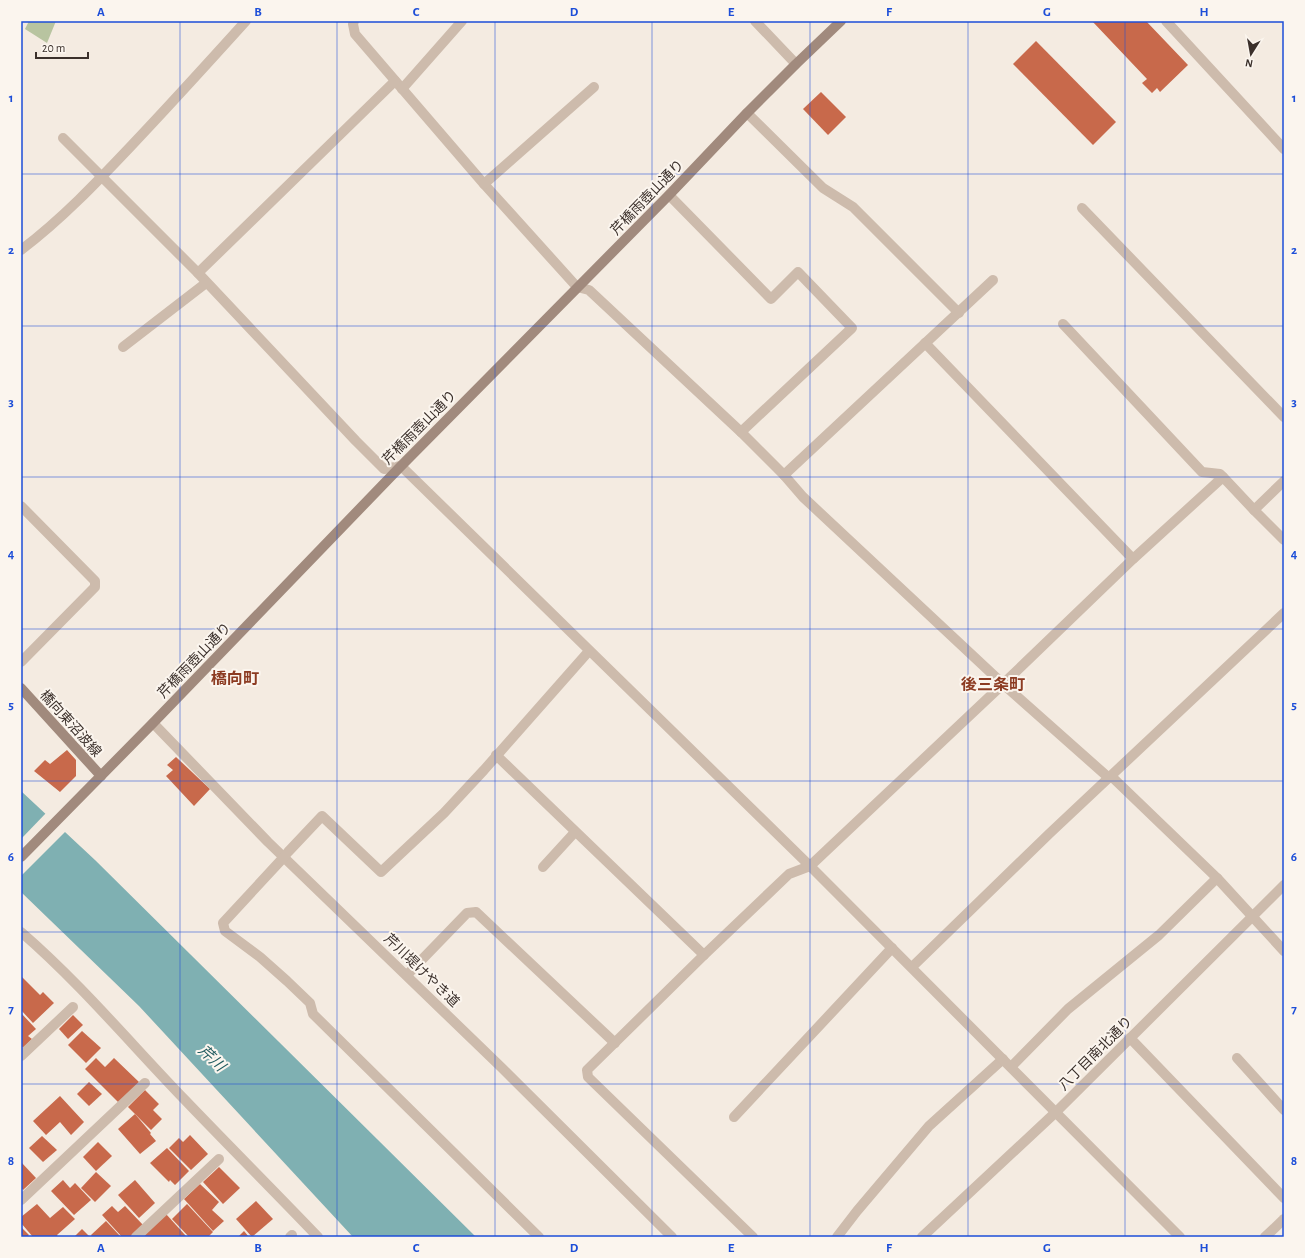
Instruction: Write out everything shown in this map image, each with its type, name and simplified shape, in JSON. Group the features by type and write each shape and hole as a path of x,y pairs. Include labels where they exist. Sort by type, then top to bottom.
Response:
{"main road":[{"name":"芹橋雨壺山通り","path":"21,857 153,723 401,466 669,195 746,113 841,21"},
{"name":"橋向東沼波線","path":"21,688 101,776"}],"street":[{"path":"21,250 41,235 102,177 176,99 246,21"},
{"path":"354,21 353,24 355,34 484,184 578,287 589,290 741,432 784,474 803,497 1003,684 1110,777 1217,878 1284,951"},
{"path":"198,273 398,85 462,21"},
{"path":"755,21 796,64"},
{"path":"1166,21 1284,149"},
{"path":"484,184 594,87"},
{"path":"746,113 823,188 853,207 958,313"},
{"path":"63,138 198,273 384,469 401,466 810,866 1180,1237"},
{"path":"669,195 771,300 798,272 852,328 741,432"},
{"path":"1082,208 1284,417"},
{"path":"784,474 993,280"},
{"path":"123,347 206,283"},
{"path":"1063,324 1202,472 1220,474 1224,477 1284,540"},
{"path":"924,343 1133,559"},
{"path":"752,1237 588,1077 588,1070 704,955 790,874 810,866 1133,559 1224,477"},
{"path":"1254,510 1284,481"},
{"path":"21,506 95,581 96,587 21,662"},
{"path":"912,967 1050,833 1284,613"},
{"path":"539,1237 313,1014 310,1003 260,957 225,931 223,923 322,816 381,872 444,812 484,770 589,651"},
{"name":"芹川堤けやき道","path":"153,723 284,857 502,1068 672,1237"},
{"path":"496,756 704,955"},
{"path":"543,867 575,832"},
{"path":"1011,1067 1068,1009 1159,935 1217,878"},
{"name":"八丁目南北通り","path":"922,1237 1056,1112 1284,884"},
{"path":"407,975 467,913 476,912 615,1043"},
{"path":"21,932 43,950 116,1024 185,1100 318,1237"},
{"path":"734,1117 892,948"},
{"path":"21,1056 73,1007"},
{"path":"1130,1038 1284,1198"},
{"path":"1236,1058 1284,1110"},
{"path":"837,1237 929,1126 1003,1059"},
{"path":"21,1200 145,1083"},
{"path":"136,1237 219,1159"},
{"path":"1265,1237 1284,1219"}],"green space":[{"path":"29,21 56,21 47,43 25,29"}],"water":[{"name":"芹川","path":"21,791 95,860 476,1237 353,1237 139,1006 21,892"}],"pier":[{"path":"47,812 66,831 21,876 21,839"}],"building":[{"path":"1092,21 1146,21 1188,65 1160,92 1157,88 1152,93 1142,83 1147,79"},
{"path":"1036,41 1116,122 1093,145 1013,64"},
{"path":"821,92 846,117 828,135 803,109"},
{"path":"67,750 76,760 76,776 60,792 34,771 45,760 50,764"},
{"path":"176,757 210,789 194,806 166,776 173,770 167,765"},
{"path":"22,977 40,995 43,992 54,1003 33,1023 21,1010"},
{"path":"21,1013 36,1029 28,1036 32,1039 23,1048 21,1045"},
{"path":"73,1015 83,1025 68,1039 59,1029"},
{"path":"82,1031 101,1048 86,1063 68,1045"},
{"path":"96,1058 105,1067 114,1058 139,1082 138,1086 120,1104 85,1069"},
{"path":"89,1082 102,1094 89,1106 77,1094"},
{"path":"145,1090 159,1104 153,1110 162,1119 151,1130 128,1107"},
{"path":"60,1096 84,1122 71,1135 60,1122 46,1135 33,1121"},
{"path":"135,1114 156,1141 140,1154 118,1129"},
{"path":"190,1135 208,1154 191,1170 169,1148 179,1138 183,1142"},
{"path":"42,1136 57,1150 43,1162 29,1148"},
{"path":"98,1142 112,1156 96,1171 83,1157"},
{"path":"167,1148 189,1171 175,1185 170,1180 169,1182 150,1163"},
{"path":"21,1162 36,1178 23,1190 21,1187"},
{"path":"219,1167 240,1188 223,1204 203,1182"},
{"path":"96,1172 111,1186 95,1202 81,1188"},
{"path":"63,1180 70,1188 75,1183 91,1200 74,1215 51,1191"},
{"path":"135,1180 155,1203 139,1218 118,1195"},
{"path":"200,1184 219,1202 212,1210 224,1221 213,1231 184,1199"},
{"path":"256,1201 273,1219 252,1237 236,1219"},
{"path":"37,1204 50,1218 63,1207 75,1219 57,1235 58,1237 33,1237 21,1223 21,1217"},
{"path":"187,1204 213,1232 208,1237 189,1237 172,1219"},
{"path":"112,1206 118,1212 125,1206 143,1225 130,1237 122,1237 102,1215"},
{"path":"166,1214 186,1236 185,1237 142,1237"},
{"path":"106,1221 121,1237 92,1237 91,1235"},
{"path":"21,1227 29,1235 27,1237 21,1237"},
{"path":"82,1229 90,1237 74,1237"},
{"path":"244,1231 249,1237 238,1237"}],"district":[{"name":"橋向町","path":"235,678"},
{"name":"後三条町","path":"993,684"}]}
